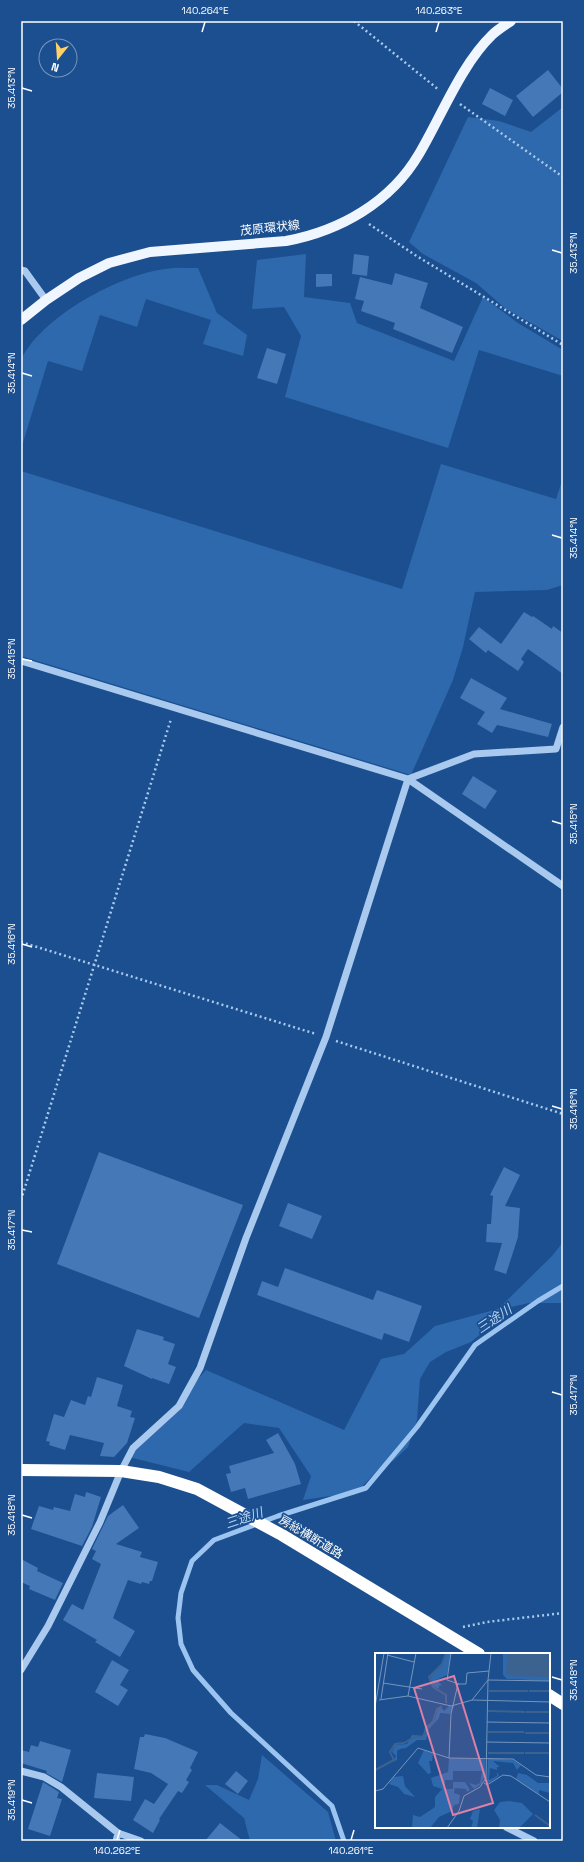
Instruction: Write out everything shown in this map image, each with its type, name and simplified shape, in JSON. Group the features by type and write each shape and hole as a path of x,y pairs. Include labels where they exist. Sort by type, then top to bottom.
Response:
{"highway":[{"name":"房総横断道路","path":"21,1470 121,1471 159,1477 197,1489 241,1511 477,1653"},
{"path":"550,1696 563,1704"}],"main road":[{"name":"茂原環状線","path":"21,320 46,300 79,278 109,263 150,252 299,238 322,232 357,216 384,196 406,172 419,155 449,98 480,48 493,34 511,21"}],"street":[{"path":"21,270 25,271 46,300"},
{"path":"21,661 174,709 408,779 563,886"},
{"path":"408,779 474,754 556,749 563,727"},
{"path":"21,1670 48,1626 100,1522 121,1471 133,1448 179,1406 200,1368 246,1238 326,1037 408,779"},
{"path":"21,1771 44,1778 61,1787 118,1833 141,1841"},
{"path":"508,1828 534,1841"},
{"path":"116,1841 118,1833"}],"path":[{"path":"354,21 449,98"},
{"path":"460,104 563,177"},
{"path":"357,216 415,255 563,346"},
{"path":"21,1200 174,709"},
{"path":"21,942 326,1037 563,1114"},
{"path":"443,1632 486,1622 563,1613"}],"shaded area":[{"path":"563,107 563,341 506,309 476,283 423,254 409,242 468,117 499,121 531,132"},
{"path":"306,254 304,297 350,303 357,323 454,361 483,297 518,323 563,350 563,376 479,350 448,448 285,397 301,336 284,307 252,309 257,260"},
{"path":"198,268 217,313 247,335 243,356 203,344 211,320 146,299 137,327 100,315 82,371 48,361 21,449 21,363 22,358 32,342 64,313 105,289 147,273 165,269"},
{"path":"441,464 556,499 563,478 563,585 547,590 475,592 463,647 453,680 411,775 21,656 21,471 402,589"},
{"path":"563,1242 563,1303 529,1303 507,1308 494,1323 471,1342 446,1352 430,1362 420,1379 417,1420 408,1447 393,1461 379,1469 354,1495 330,1496 303,1500 311,1476 279,1428 244,1423 189,1472 129,1457 137,1446 183,1404 196,1381 206,1370 344,1430 381,1359 404,1354 435,1326 498,1309 552,1256"},
{"path":"262,1755 328,1812 336,1841 250,1841 244,1818 205,1785 217,1785 249,1800 258,1779"}],"building":[{"path":"548,70 563,89 563,92 533,117 516,96"},
{"path":"490,88 513,100 505,116 482,104"},
{"path":"354,254 369,256 367,276 352,274"},
{"path":"395,273 428,283 420,308 463,327 452,353 393,329 395,323 361,311 364,301 355,299 360,277 392,285"},
{"path":"316,274 332,274 332,286 316,287"},
{"path":"267,348 286,354 277,384 257,378"},
{"path":"524,612 532,617 533,616 552,629 553,626 563,633 563,674 528,649 521,659 524,662 518,671 488,650 486,653 469,639 479,627 501,644"},
{"path":"471,678 507,698 500,709 552,724 548,737 497,725 492,733 477,724 485,712 460,698"},
{"path":"473,776 497,791 485,809 462,794"},
{"path":"99,1152 243,1205 199,1318 57,1264"},
{"path":"504,1167 520,1175 505,1206 520,1208 518,1237 506,1274 494,1270 502,1243 486,1242 487,1224 491,1224 493,1196 490,1195"},
{"path":"288,1203 322,1216 312,1239 279,1226"},
{"path":"285,1268 373,1300 377,1290 422,1306 409,1342 384,1333 382,1340 257,1295 262,1281 278,1287"},
{"path":"137,1329 164,1337 163,1340 175,1344 168,1364 176,1367 169,1384 152,1379 124,1366"},
{"path":"97,1377 123,1385 117,1406 132,1411 130,1417 135,1418 127,1443 114,1457 100,1456 104,1443 70,1435 65,1450 49,1445 50,1442 46,1441 54,1414 64,1417 71,1400 85,1405 88,1396 91,1397"},
{"path":"278,1433 295,1464 301,1484 248,1499 245,1488 231,1492 226,1474 231,1473 229,1466 274,1453 266,1440"},
{"path":"86,1492 101,1497 92,1527 82,1546 31,1529 39,1506 53,1510 54,1507 70,1511 75,1494 85,1497"},
{"path":"123,1505 139,1528 116,1544 142,1552 140,1557 158,1562 152,1581 150,1581 149,1584 142,1582 141,1584 128,1580 113,1618 135,1631 120,1657 95,1642 97,1640 63,1620 72,1604 83,1610 101,1564 92,1559 96,1551 92,1549 108,1516"},
{"path":"21,1559 38,1568 37,1571 63,1583 55,1600 29,1589 30,1586 21,1582"},
{"path":"112,1660 129,1670 120,1685 128,1690 118,1706 95,1692"},
{"path":"145,1734 165,1738 198,1752 190,1768 192,1770 186,1780 189,1782 182,1793 178,1791 159,1819 160,1820 153,1833 133,1820 145,1799 154,1804 168,1784 151,1773 134,1769 140,1737 144,1737"},
{"path":"40,1741 71,1750 62,1782 46,1773 47,1771 21,1763 21,1750 29,1752 31,1745 38,1747"},
{"path":"236,1771 248,1781 238,1794 225,1784"},
{"path":"97,1773 134,1777 131,1801 94,1798"},
{"path":"43,1782 59,1792 57,1798 62,1799 50,1836 28,1829"},
{"path":"220,1823 243,1841 205,1841"}],"waterway":[{"name":"三途川","path":"344,1841 332,1806 231,1713 193,1670 181,1644 178,1618 181,1593 192,1561 214,1540 278,1516 366,1488 417,1427 475,1345 538,1301 563,1286"}]}
